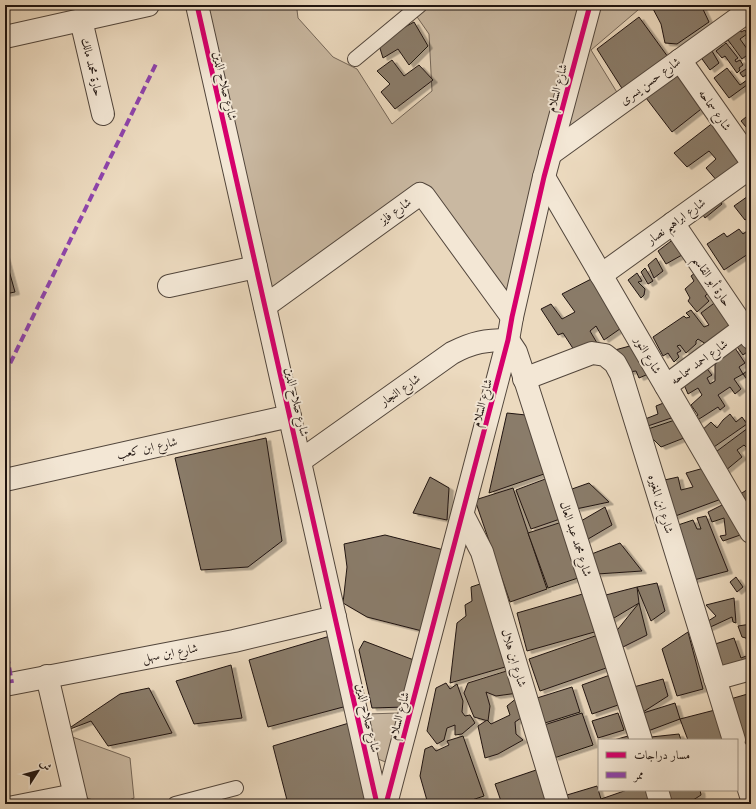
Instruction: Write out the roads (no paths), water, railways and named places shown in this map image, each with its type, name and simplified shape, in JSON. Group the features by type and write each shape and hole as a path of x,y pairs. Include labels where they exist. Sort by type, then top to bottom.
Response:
{"street":[{"path":"5,37 148,5"},
{"name":"شارع صلاح الدين","path":"197,5 377,804"},
{"name":"شارع السلام","path":"386,804 508,340 544,178 590,5"},
{"name":"شارع حسن يسرى","path":"550,154 751,9"},
{"name":"حارة محمد مالك","path":"81,20 103,114"},
{"name":"شارع سماحه","path":"680,60 751,161"},
{"name":"شارع ابراهيم نصار","path":"600,275 751,167"},
{"name":"شارع النور","path":"544,178 751,532"},
{"name":"شارع فايز","path":"265,306 420,194 424,196 512,317"},
{"name":"حارة أبو القاسم","path":"673,223 749,330"},
{"path":"169,286 256,267"},
{"name":"شارع احمد سماحه","path":"666,386 749,330"},
{"name":"شارع النجار","path":"300,461 452,353 466,345 487,340 508,340"},
{"name":"شارع محمد عبد العال","path":"508,340 516,352 641,739"},
{"name":"شارع ابن المغيره","path":"524,379 592,353 605,355 615,363 622,374 715,679 736,739"},
{"name":"شارع ابن كعب","path":"5,480 290,416"},
{"name":"شارع ابن هلال","path":"463,515 482,552 558,804"},
{"name":"شارع ابن سهل","path":"5,684 234,640 335,617"},
{"path":"715,679 751,669"},
{"path":"47,676 76,797"},
{"name":"شارع ابن المغيره","path":"740,752 751,796"},
{"path":"657,791 661,804"}],"lane":[{"path":"355,58 420,5"},
{"path":"175,804 236,788"},
{"path":"8,804 76,797"}]}
